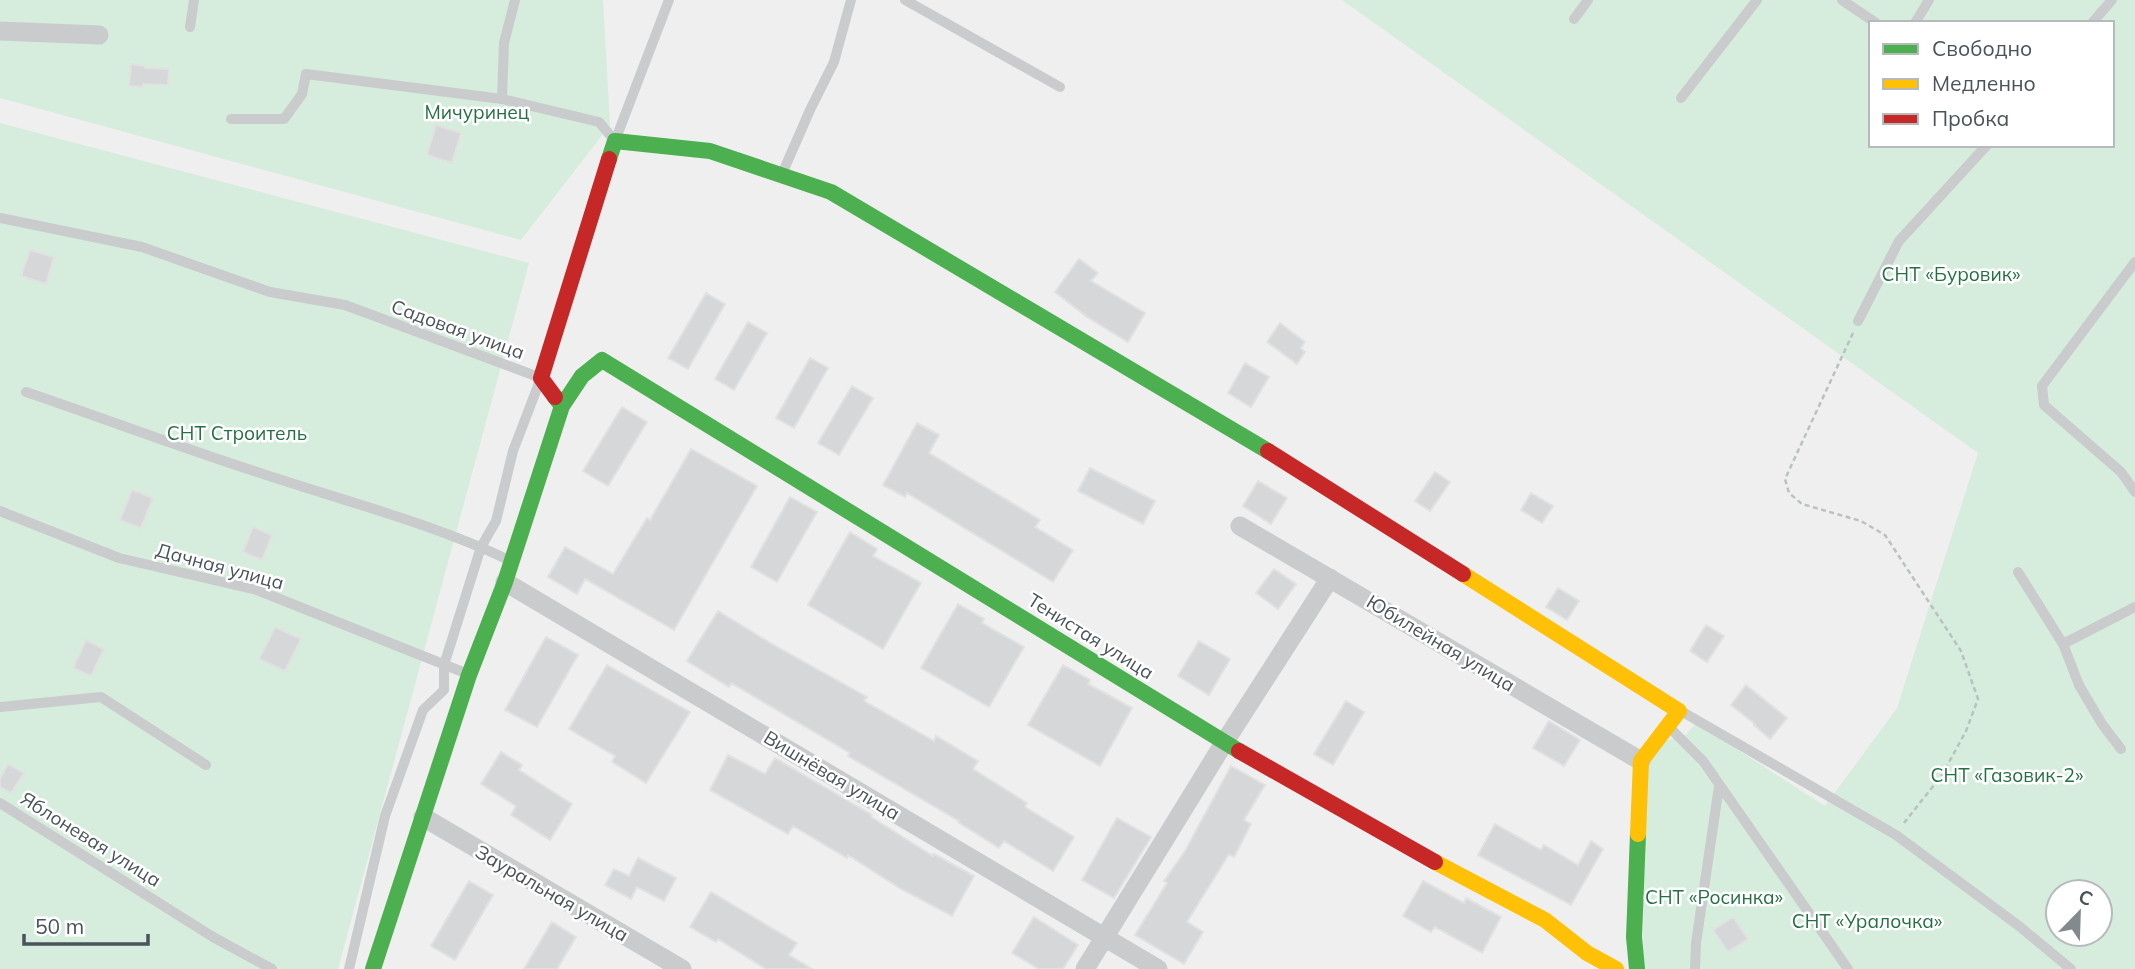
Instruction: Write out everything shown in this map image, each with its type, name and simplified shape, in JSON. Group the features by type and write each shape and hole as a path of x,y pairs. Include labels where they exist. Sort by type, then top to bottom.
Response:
{"street":[{"path":"0,31 99,35"},
{"path":"373,969 469,675 505,582 562,406 541,378 615,141 710,151 831,192 1286,461 1679,710 1641,761 1634,937 1637,969"},
{"name":"Тенистая улица","path":"562,406 582,376 602,360 1224,743 1498,897 1545,920 1587,953 1616,969"},
{"name":"Юбилейная улица","path":"1240,526 1641,761"},
{"path":"1085,969 1224,743 1330,578"},
{"name":"Вишнёвая улица","path":"505,582 1158,969"},
{"name":"Зауральная улица","path":"423,817 682,969"}],"lane":[{"path":"190,27 194,0"},
{"path":"502,99 504,43 515,0"},
{"path":"231,119 284,119 302,94 306,74 502,99 598,121 615,141 669,0"},
{"path":"781,175 834,62 851,0"},
{"path":"905,0 1060,88"},
{"path":"1574,19 1588,0"},
{"path":"1681,97 1758,0"},
{"path":"1842,0 1873,21"},
{"path":"1916,21 1929,0"},
{"path":"2094,21 2112,0"},
{"path":"1858,321 1899,241 1985,147"},
{"name":"Садовая улица","path":"0,218 142,247 270,292 345,305 541,378 513,452 496,521 481,547 444,665 444,690 423,710 385,816 349,969"},
{"path":"2135,262 2042,386 2044,405 2121,472 2135,492"},
{"path":"26,391 249,470 368,506 512,561"},
{"name":"Дачная улица","path":"0,511 119,558 257,590 469,675"},
{"path":"2018,572 2063,644 2079,685 2102,724 2121,749"},
{"path":"2063,644 2135,607"},
{"path":"0,707 101,697 206,765"},
{"path":"1679,710 1896,835 2019,926 2071,969"},
{"path":"1668,725 1703,761 1848,969"},
{"path":"1695,969 1696,943 1719,786"},
{"name":"Яблоневая улица","path":"0,803 213,937 272,969"}],"path":[{"path":"1858,321 1811,428 1785,479 1789,493 1802,504 1861,521 1885,535 1961,651 1978,699 1966,731 1942,775 1896,835"}],"green space":[{"name":"Мичуринец","path":"0,0 603,0 610,125 521,240 0,98"},
{"path":"1342,0 2135,0 2135,969 1643,969 1644,764 1667,740 1685,736 1696,723 1825,806 1897,708 1978,453"},
{"name":"СНТ Строитель","path":"0,123 529,263 338,969 0,969"}],"building":[{"path":"131,64 145,68 169,69 168,85 129,86"},
{"path":"436,125 461,133 452,163 427,155"},
{"path":"30,250 54,257 46,284 21,276"},
{"path":"1079,259 1098,273 1091,281 1145,313 1128,342 1087,317 1055,292"},
{"path":"706,293 725,304 688,369 668,358"},
{"path":"748,322 767,333 734,390 715,379"},
{"path":"1280,323 1305,342 1301,348 1305,352 1297,364 1267,342"},
{"path":"810,358 828,368 794,428 776,418"},
{"path":"1245,363 1269,377 1251,407 1228,393"},
{"path":"852,386 873,398 839,455 818,443"},
{"path":"622,407 647,422 608,486 583,471"},
{"path":"917,423 939,435 929,453 1040,520 1035,527 1073,550 1053,582 907,493 905,497 883,485"},
{"path":"691,449 757,486 674,630 585,579 577,594 548,577 565,547 613,574 647,518 650,520"},
{"path":"1090,468 1155,501 1143,524 1078,491"},
{"path":"1435,472 1450,482 1430,511 1415,501"},
{"path":"1258,481 1287,498 1271,524 1243,506"},
{"path":"132,490 153,498 141,528 120,520"},
{"path":"1531,493 1553,506 1542,523 1521,510"},
{"path":"790,497 817,512 777,582 751,567"},
{"path":"253,527 272,535 262,560 243,552"},
{"path":"850,532 877,549 873,556 921,583 883,649 808,605"},
{"path":"1274,569 1296,584 1278,609 1256,593"},
{"path":"1558,588 1579,601 1567,620 1546,607"},
{"path":"958,604 984,619 982,623 1024,647 989,707 921,668"},
{"path":"718,611 867,697 864,701 934,741 936,736 978,761 973,769 1027,803 1025,807 1074,837 1053,871 1004,841 999,848 959,821 848,756 850,753 731,683 729,687 687,661"},
{"path":"1706,625 1724,636 1707,662 1690,651"},
{"path":"275,627 301,639 285,671 259,659"},
{"path":"546,637 578,655 537,727 505,710"},
{"path":"86,640 104,649 91,676 73,668"},
{"path":"1199,641 1230,659 1209,695 1178,676"},
{"path":"607,665 690,712 646,783 612,762 615,756 569,729"},
{"path":"1063,665 1090,680 1088,684 1132,708 1100,766 1028,725"},
{"path":"1746,685 1787,718 1770,739 1731,705"},
{"path":"1346,701 1364,712 1333,765 1314,754"},
{"path":"1549,721 1580,740 1564,766 1533,748"},
{"path":"501,752 522,765 519,770 572,804 550,840 511,815 516,806 481,784"},
{"path":"728,755 765,774 775,758 872,815 871,817 933,856 934,854 974,876 952,916 793,826 788,834 710,790"},
{"path":"8,764 24,773 11,793 0,787 0,778"},
{"path":"1231,766 1265,785 1244,820 1251,824 1234,857 1229,854 1187,922 1203,932 1184,964 1135,935 1167,883 1164,881 1185,851"},
{"path":"1117,818 1151,837 1114,898 1082,880"},
{"path":"1495,824 1541,850 1544,845 1578,865 1591,841 1603,849 1571,905 1478,855"},
{"path":"638,858 676,878 664,901 637,887 631,899 605,885 614,869 629,876"},
{"path":"469,881 493,895 455,960 431,946"},
{"path":"1423,881 1464,903 1466,898 1501,917 1482,953 1435,927 1431,932 1403,916"},
{"path":"711,892 797,943 789,955 812,969 766,969 718,939 716,942 690,927"},
{"path":"1034,917 1078,945 1063,969 1039,969 1012,953"},
{"path":"1733,917 1748,939 1728,952 1713,930"},
{"path":"552,922 576,937 557,969 524,969"}],"traffic: fast":[{"path":"609,159 615,141 710,151 831,192 1268,451"},
{"path":"562,406 582,376 602,360 1239,751"},
{"path":"373,969 469,675 505,582 562,406 555,397"},
{"path":"1637,969 1634,937 1638,834"}],"traffic: slow":[{"path":"1463,574 1679,711 1641,761 1638,834"},
{"path":"1435,862 1545,920 1587,953 1616,969"}],"traffic: jam":[{"path":"555,397 541,378 609,159"},
{"path":"1268,451 1463,574"},
{"path":"1239,751 1435,862"}],"park label":[{"name":"СНТ «Буровик»","path":"1951,274"},
{"name":"СНТ «Газовик-2»","path":"2007,775"},
{"name":"СНТ «Росинка»","path":"1714,897"},
{"name":"СНТ «Уралочка»","path":"1867,921"}]}
